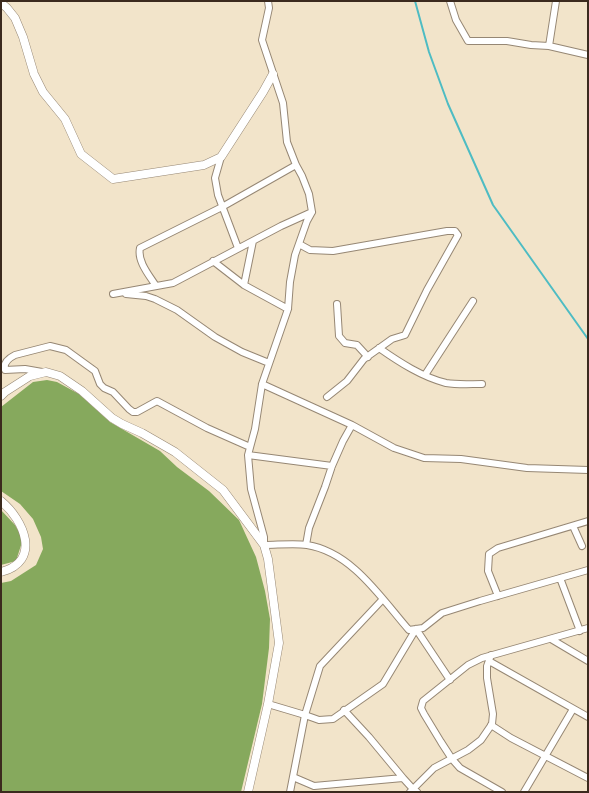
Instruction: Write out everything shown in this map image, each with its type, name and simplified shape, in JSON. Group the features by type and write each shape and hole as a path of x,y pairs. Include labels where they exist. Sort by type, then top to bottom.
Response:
{"street":[{"path":"248,792 268,704 279,643 268,559 251,489 248,455 255,429 262,384 288,309 295,255 312,212 309,194 287,142 283,103 262,40 270,8 268,1"},
{"path":"450,1 456,20 468,41 507,41 531,46 549,46 588,55"},
{"path":"549,46 556,1"},
{"path":"1,3 15,18 23,36 34,74 43,92 65,119 81,154 113,179 204,165 221,157"},
{"path":"238,248 218,194 215,178 221,157 273,74"},
{"path":"156,286 138,254 140,248 296,165"},
{"path":"269,363 242,352 176,310 155,299 137,294 113,294 173,282 312,212"},
{"path":"299,244 310,250 333,251 446,231 455,231 458,235 404,335 392,339 364,359 346,381 327,397"},
{"path":"244,284 253,241"},
{"path":"213,261 244,284 288,309"},
{"path":"425,375 473,301"},
{"path":"337,304 339,336 345,343 357,345 368,356"},
{"path":"250,448 207,428 157,401 137,412 133,412 114,392 100,384 95,371 66,350 50,346 15,355 5,363 5,370 25,369 60,376 82,391 112,418 176,452 223,490 264,545"},
{"path":"379,348 402,364 445,382 482,384"},
{"path":"1,396 30,376 46,372"},
{"path":"262,384 352,425 394,448 424,458 461,459 527,468 588,470"},
{"path":"306,545 309,528 332,466 352,425"},
{"path":"248,455 332,466"},
{"path":"1,501 21,524 26,542 22,559 12,569 1,572"},
{"path":"498,596 488,571 489,554 498,548 588,521"},
{"path":"573,526 582,546"},
{"path":"264,545 306,545 333,553 357,570 409,630 422,628 442,613 588,570"},
{"path":"560,578 580,631"},
{"path":"290,792 305,715 320,666 383,599"},
{"path":"502,792 460,768 452,759 421,708 423,701 468,665 482,658 490,658 588,628"},
{"path":"268,704 319,720 333,718 383,684 416,629"},
{"path":"416,629 450,680"},
{"path":"551,639 588,660"},
{"path":"344,710 369,737 413,791 434,768 468,750 481,740 492,724 493,714 486,678 490,658"},
{"path":"490,658 587,716"},
{"path":"524,792 573,709"},
{"path":"491,725 511,738 588,778"},
{"path":"293,777 314,786 320,792"},
{"path":"314,786 403,778"}],"green space":[{"path":"47,380 57,382 79,394 110,422 160,451 177,467 209,491 239,520 256,557 270,619 269,648 262,704 241,792 1,792 1,583 11,581 36,565 43,549 41,537 33,519 20,504 1,491 1,407 33,382"},
{"path":"1,510 15,525 23,539 16,561 1,565"}],"waterway":[{"path":"415,1 429,52 448,104 493,205 588,339"}]}
